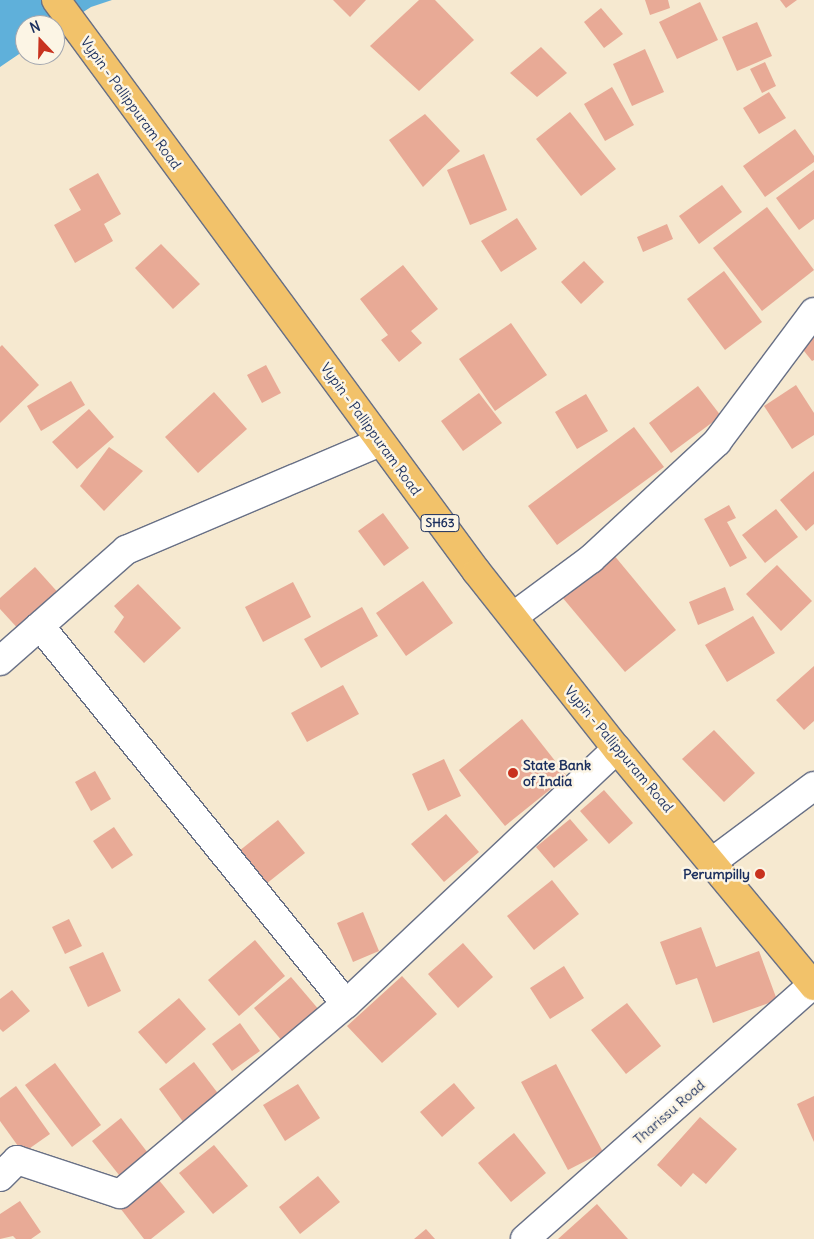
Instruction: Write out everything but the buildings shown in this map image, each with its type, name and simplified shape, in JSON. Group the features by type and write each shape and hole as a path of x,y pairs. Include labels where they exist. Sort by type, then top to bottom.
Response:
{"main road":[{"name":"Vypin - Pallippuram Road","path":"56,0 380,442 617,749 813,985"}],"street":[{"path":"514,616 591,559 717,442 814,312"},
{"path":"0,661 126,550 380,442"},
{"path":"40,626 346,1004"},
{"path":"6,1164 120,1194 346,1004 617,749"},
{"path":"712,862 814,786"},
{"name":"Tharissu Road","path":"525,1239 813,985"}],"water":[{"path":"0,0 112,0 91,7 65,24 65,15 15,15 15,57 0,67"}],"place":[{"name":"State Bank of India","path":"513,773"},
{"name":"Perumpilly","path":"760,874"}]}
